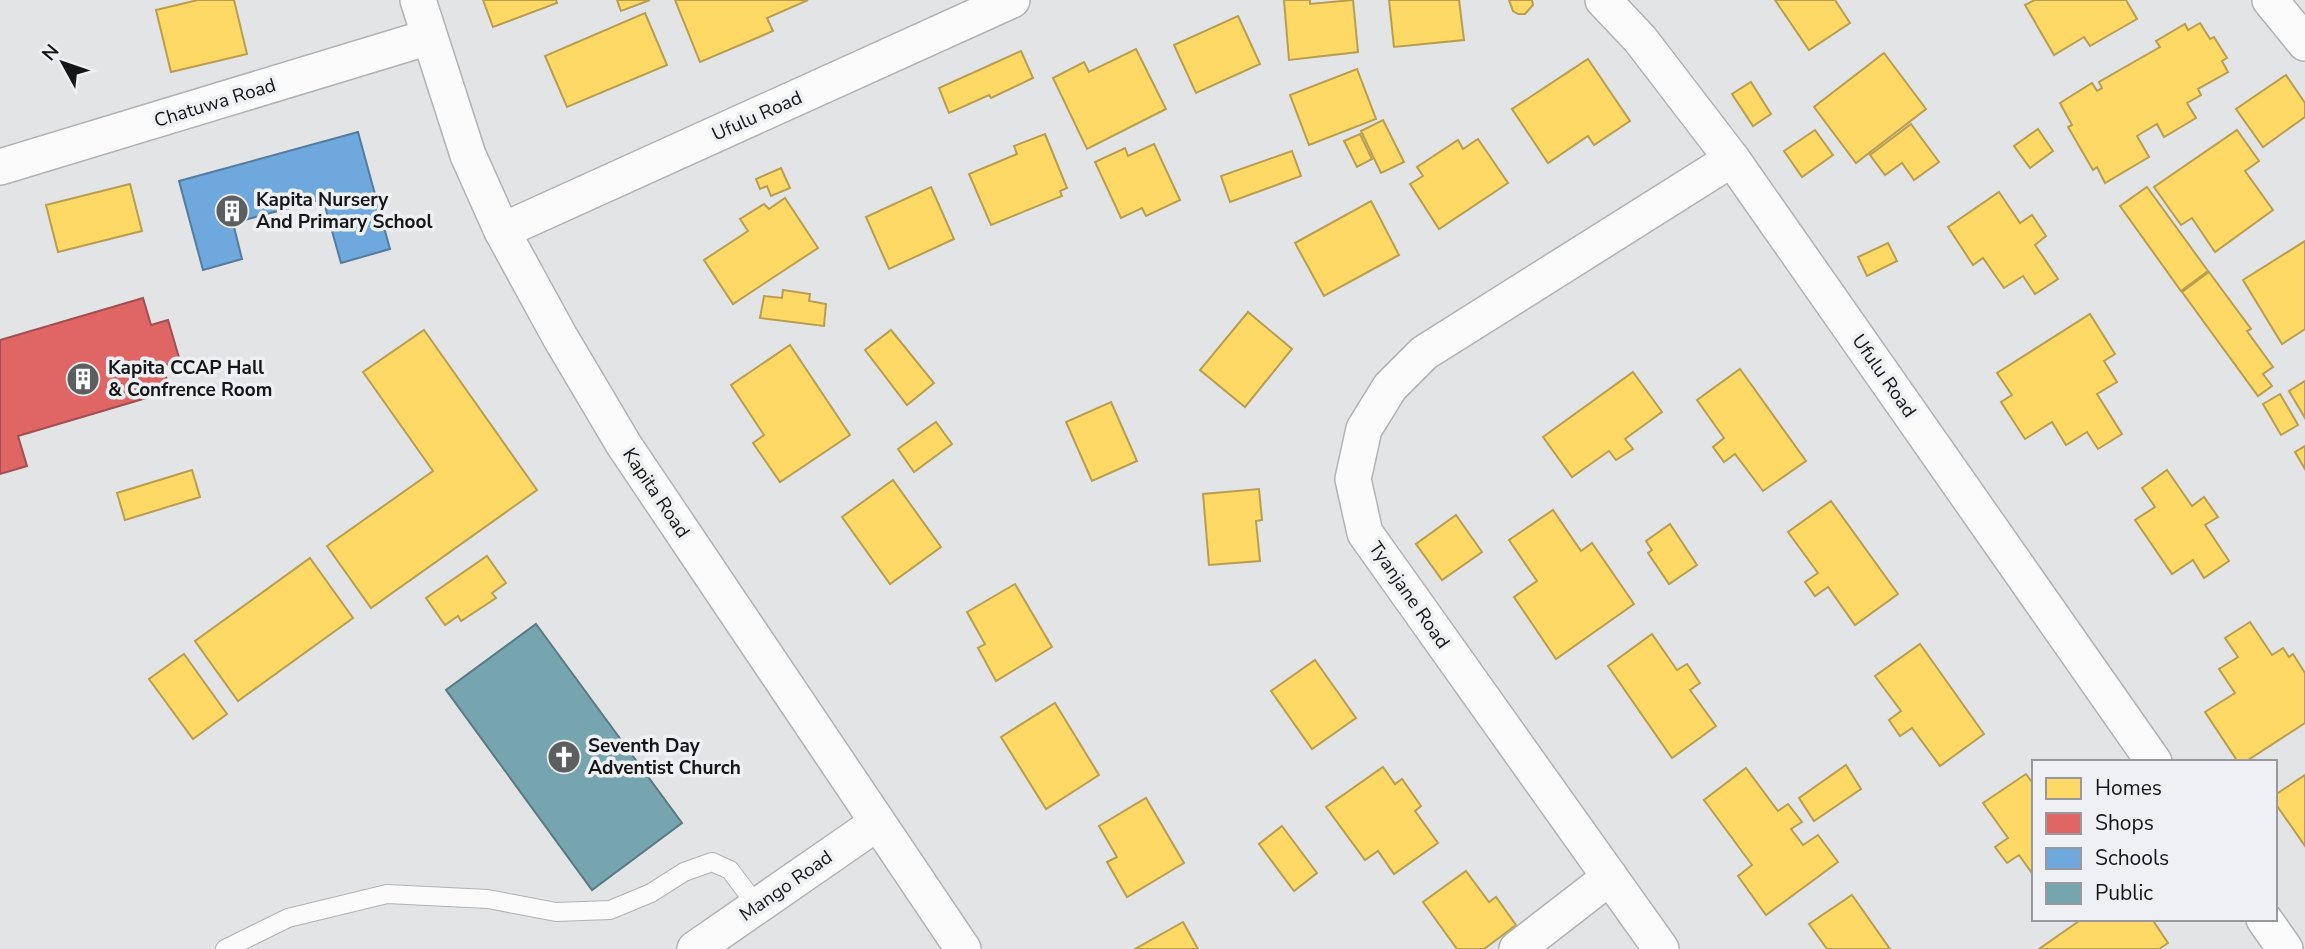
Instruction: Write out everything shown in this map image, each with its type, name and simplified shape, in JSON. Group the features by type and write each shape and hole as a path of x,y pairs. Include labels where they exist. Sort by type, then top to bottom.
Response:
{"street":[{"name":"Kapita Road","path":"418,0 468,155 502,231 560,337 624,445 963,949"},
{"name":"Ufulu Road","path":"502,231 1012,0"},
{"name":"Ufulu Road","path":"1603,0 1648,50 1732,159 2153,760"},
{"path":"2270,0 2305,44"},
{"name":"Chatuwa Road","path":"0,167 429,37"},
{"name":"Tyanjane Road","path":"1661,949 1365,533 1353,479 1364,429 1390,387 1424,352 1732,159"},
{"name":"Mango Road","path":"695,949 877,823"},
{"path":"1517,949 1610,877"},
{"path":"2265,921 2285,949"}],"lane":[{"path":"225,949 288,918 387,894 488,899 556,912 610,910 651,893 684,872 712,862 730,870 757,906"}],"building: Homes":[{"path":"198,0 234,0 247,54 171,72 156,10"},
{"path":"483,0 556,0 557,3 493,27"},
{"path":"617,0 650,0 621,11"},
{"path":"675,0 808,0 767,18 773,31 700,62"},
{"path":"1284,0 1310,0 1310,4 1353,0 1358,52 1289,60"},
{"path":"1389,0 1459,0 1464,40 1394,47"},
{"path":"1509,0 1532,0 1533,5 1525,14 1518,14 1513,11"},
{"path":"1775,0 1835,0 1850,23 1809,50"},
{"path":"2035,0 2126,0 2137,19 2090,46 2084,37 2054,55 2025,5"},
{"path":"645,13 667,65 567,107 545,56"},
{"path":"1238,16 1260,64 1196,93 1174,45"},
{"path":"2200,23 2210,39 2214,37 2227,58 2222,61 2228,72 2198,89 2201,95 2187,103 2196,118 2164,137 2157,124 2137,136 2149,157 2105,183 2097,167 2093,170 2068,127 2072,125 2060,103 2092,83 2097,91 2102,88 2099,82 2160,47 2156,41 2185,24 2188,30"},
{"path":"1136,49 1166,109 1087,149 1053,78 1084,62 1089,72"},
{"path":"1021,51 1033,78 991,98 989,95 949,113 939,88"},
{"path":"1884,53 1926,109 1856,163 1814,107"},
{"path":"1588,59 1630,121 1594,145 1588,136 1548,163 1512,109"},
{"path":"1357,69 1376,119 1309,145 1290,95"},
{"path":"2286,75 2305,103 2305,117 2263,147 2236,109"},
{"path":"1751,82 1771,114 1753,126 1732,94"},
{"path":"1383,120 1404,162 1381,173 1361,131"},
{"path":"1911,124 1939,162 1914,180 1902,163 1885,175 1870,155"},
{"path":"2038,129 2053,151 2030,168 2014,146"},
{"path":"1815,130 1833,155 1802,177 1784,151"},
{"path":"2237,130 2259,161 2245,171 2273,210 2215,252 2192,218 2181,225 2154,187"},
{"path":"1045,134 1067,188 1060,191 1062,196 991,225 969,174 1017,154 1014,146"},
{"path":"1360,134 1372,159 1357,167 1344,141"},
{"path":"1478,139 1508,183 1439,229 1410,184 1423,176 1417,167 1458,140 1463,149"},
{"path":"1154,144 1180,200 1146,216 1142,208 1121,218 1095,162 1125,148 1128,156"},
{"path":"1292,151 1301,176 1230,202 1221,176"},
{"path":"781,168 790,188 771,196 767,186 760,189 756,179"},
{"path":"130,184 142,231 58,252 46,205"},
{"path":"931,187 954,239 889,269 866,217"},
{"path":"2147,187 2208,271 2181,291 2120,206"},
{"path":"1999,192 2020,223 2032,215 2046,236 2035,245 2058,279 2035,294 2023,276 2004,288 1983,258 1973,265 1948,227"},
{"path":"785,198 818,248 733,304 704,260 748,231 740,219 764,204 769,209"},
{"path":"1371,201 1399,255 1324,296 1295,243"},
{"path":"2305,241 2305,329 2282,344 2243,280"},
{"path":"1888,243 1897,261 1867,276 1858,257"},
{"path":"2209,272 2251,329 2247,331 2273,367 2263,374 2272,386 2258,396 2182,292"},
{"path":"783,290 810,294 809,301 826,304 824,326 760,318 764,296 782,298"},
{"path":"1248,312 1292,349 1245,407 1200,370"},
{"path":"2090,314 2115,354 2104,361 2117,382 2097,394 2122,434 2098,449 2087,432 2066,445 2052,422 2025,439 2001,402 2012,395 1997,373"},
{"path":"424,330 537,490 371,608 327,546 433,471 363,372"},
{"path":"891,330 934,383 907,405 865,350"},
{"path":"790,345 850,435 780,482 753,443 764,435 731,385"},
{"path":"1740,369 1806,461 1763,491 1735,454 1724,462 1713,447 1724,438 1697,400"},
{"path":"1633,372 1662,412 1625,439 1633,449 1616,460 1609,451 1572,477 1543,437"},
{"path":"2305,381 2305,418 2289,391"},
{"path":"2280,394 2298,425 2281,435 2263,404"},
{"path":"1111,402 1137,461 1092,481 1066,422"},
{"path":"936,422 952,444 914,472 898,449"},
{"path":"2305,446 2305,469 2295,452"},
{"path":"192,470 200,497 125,520 117,493"},
{"path":"2167,470 2192,506 2204,497 2218,517 2205,525 2229,561 2204,578 2193,560 2172,574 2135,520 2155,507 2142,488"},
{"path":"893,480 941,547 890,584 842,517"},
{"path":"1259,489 1262,520 1256,521 1260,561 1209,565 1203,494"},
{"path":"1831,501 1898,594 1855,625 1828,587 1815,596 1805,582 1818,573 1788,532"},
{"path":"1553,510 1581,551 1592,543 1634,604 1556,659 1514,597 1537,581 1509,540"},
{"path":"1456,515 1482,552 1442,580 1416,544"},
{"path":"1670,524 1697,565 1669,584 1648,553 1652,550 1646,541"},
{"path":"487,556 506,583 492,593 496,598 461,621 458,616 445,625 426,598"},
{"path":"310,558 353,618 238,701 195,641"},
{"path":"1015,584 1052,647 996,681 978,648 985,644 967,612"},
{"path":"2250,622 2272,655 2283,648 2289,657 2293,654 2305,673 2305,723 2248,760 2237,760 2205,712 2235,693 2219,669 2238,657 2225,638"},
{"path":"1652,634 1677,670 1687,664 1700,683 1690,690 1716,726 1672,758 1608,666"},
{"path":"1920,644 1984,734 1940,766 1912,728 1900,736 1889,720 1901,711 1875,676"},
{"path":"184,654 227,714 193,739 149,679"},
{"path":"1315,660 1356,718 1312,749 1271,691"},
{"path":"1055,703 1099,775 1046,809 1001,737"},
{"path":"1846,765 1861,789 1814,821 1799,798"},
{"path":"1383,767 1395,784 1402,779 1421,806 1415,811 1438,843 1394,874 1378,851 1365,860 1326,807"},
{"path":"1746,768 1778,811 1788,804 1802,822 1791,829 1803,845 1818,835 1838,862 1766,915 1738,876 1752,865 1704,800"},
{"path":"2026,774 2032,782 2032,873 2019,855 2007,863 1995,847 2008,838 1983,803"},
{"path":"2305,775 2305,846 2277,806 2277,794"},
{"path":"1146,798 1184,863 1127,897 1107,862 1117,857 1099,826"},
{"path":"1282,826 1317,873 1294,891 1259,844"},
{"path":"1466,871 1489,902 1496,897 1516,925 1484,949 1457,949 1423,902"},
{"path":"1852,895 1890,949 1827,949 1809,924"},
{"path":"2079,921 2153,921 2168,943 2159,949 2039,949"},
{"path":"1183,922 1198,949 1135,949"}],"building: Shops":[{"name":"Kapita CCAP Hall & Confrence Room","path":"143,298 151,325 168,320 180,361 163,366 170,391 18,436 27,466 0,474 0,340"}],"building: Schools":[{"name":"Kapita Nursery And Primary School","path":"358,132 390,249 341,263 323,199 233,223 242,259 203,270 179,181"}],"building: Public":[{"name":"Seventh Day Adventist Church","path":"536,624 682,823 592,890 446,690"}],"place":[{"name":"Kapita Nursery And Primary School","path":"232,211"},
{"name":"Kapita CCAP Hall & Confrence Room","path":"83,379"},
{"name":"Seventh Day Adventist Church","path":"564,757"}]}
